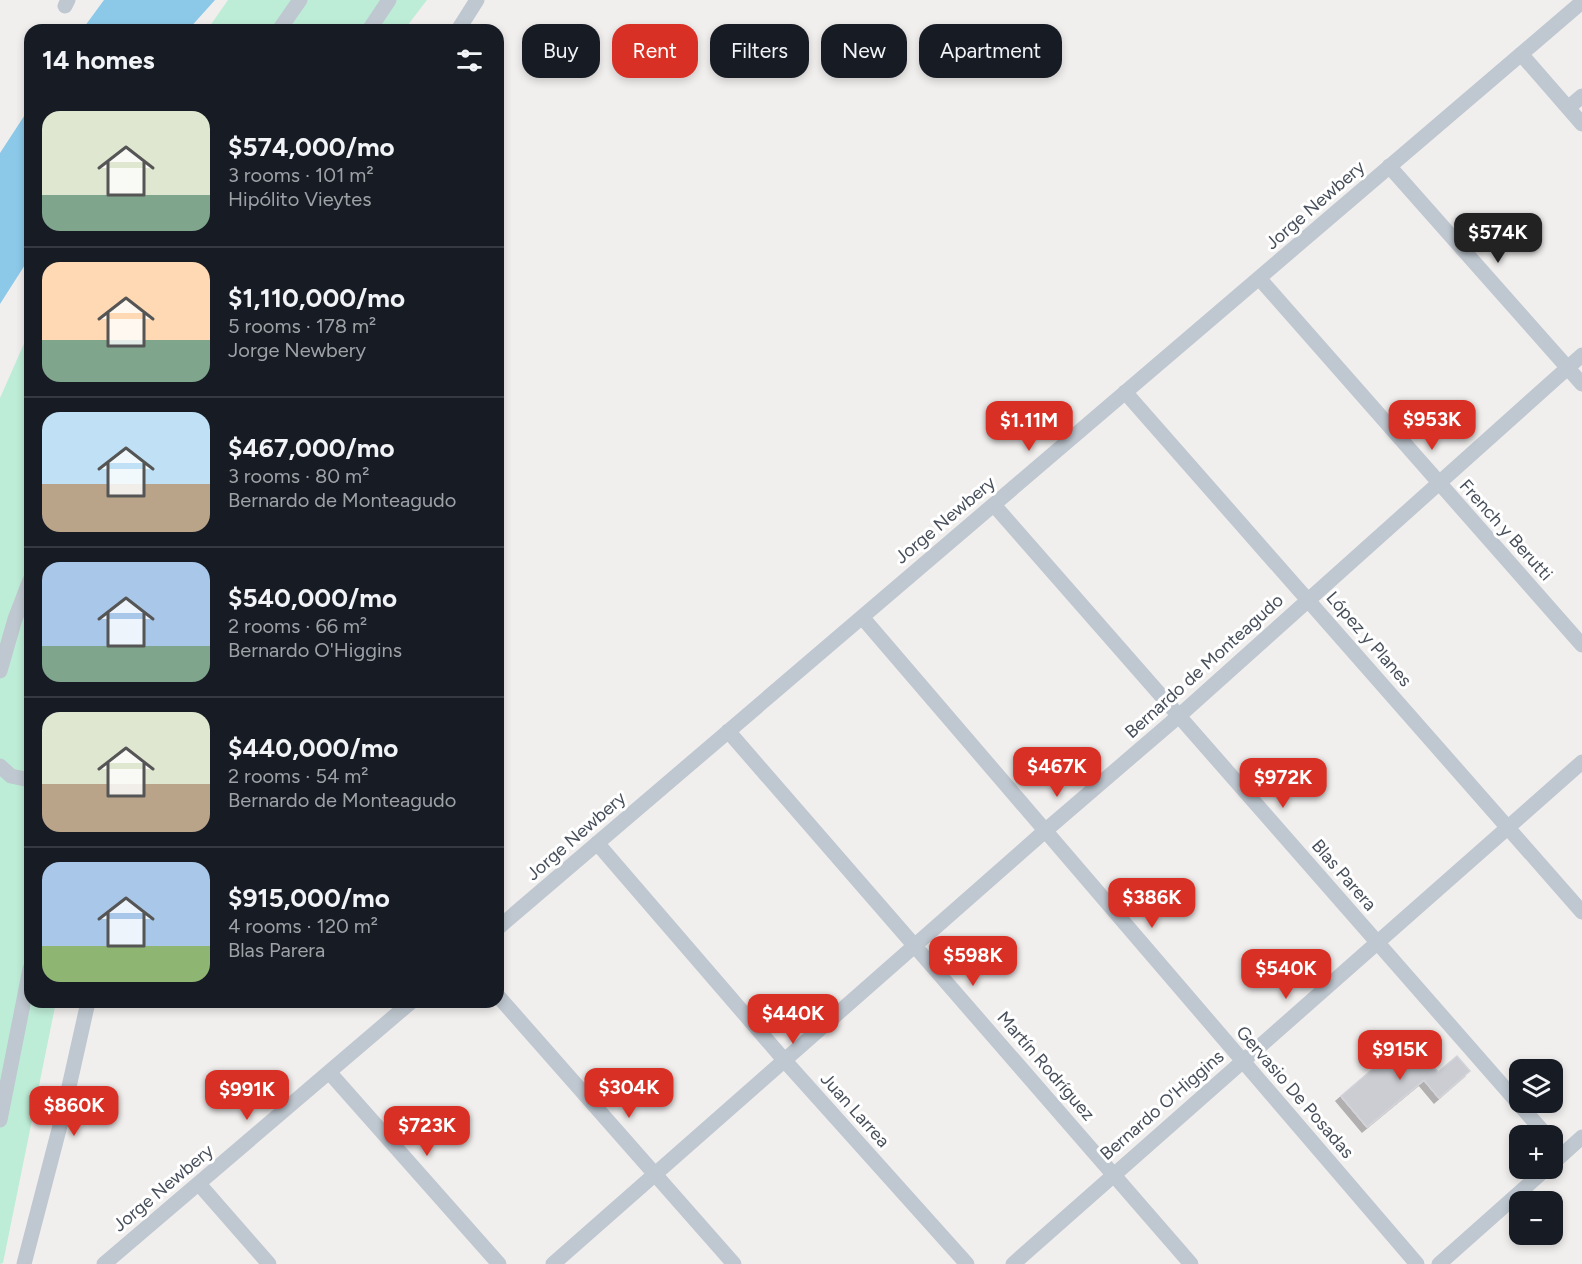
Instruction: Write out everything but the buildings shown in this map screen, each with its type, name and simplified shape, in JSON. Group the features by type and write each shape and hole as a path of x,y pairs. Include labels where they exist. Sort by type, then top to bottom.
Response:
{"street":[{"path":"283,24 300,0"},
{"path":"373,24 388,0"},
{"path":"462,24 477,0"},
{"name":"Jorge Newbery","path":"504,923 1582,2"},
{"path":"1521,54 1582,124"},
{"path":"1568,108 1582,96"},
{"path":"1389,166 1582,384"},
{"name":"French y Berutti","path":"1259,278 1582,645"},
{"name":"Bernardo de Monteagudo","path":"553,1264 1180,715 1582,355"},
{"name":"López y Planes","path":"1125,392 1582,912"},
{"name":"Blas Parera","path":"994,505 1536,1125"},
{"path":"0,672 24,595"},
{"name":"Gervasio De Posadas","path":"862,617 1417,1264"},
{"name":"Martín Rodríguez","path":"728,731 1191,1264"},
{"name":"Bernardo O'Higgins","path":"1013,1264 1582,762"},
{"path":"4,774 24,779"},
{"name":"Juan Larrea","path":"597,843 785,1061 967,1264"},
{"path":"1,1108 24,1000"},
{"path":"504,1003 734,1264"},
{"path":"28,1261 87,1008"},
{"name":"Jorge Newbery","path":"104,1264 404,1008"},
{"path":"0,1063 14,1053"},
{"path":"329,1072 499,1264"},
{"path":"1563,1154 1582,1137"},
{"path":"1439,1264 1535,1179"},
{"path":"199,1184 269,1264"}],"green space":[{"path":"228,0 427,0 409,24 211,24"},
{"path":"24,344 24,1008 55,1008 3,1263 0,1264 0,398"}],"water":[{"path":"104,0 215,0 193,24 86,24"},
{"path":"24,116 24,266 0,304 0,153"}]}
